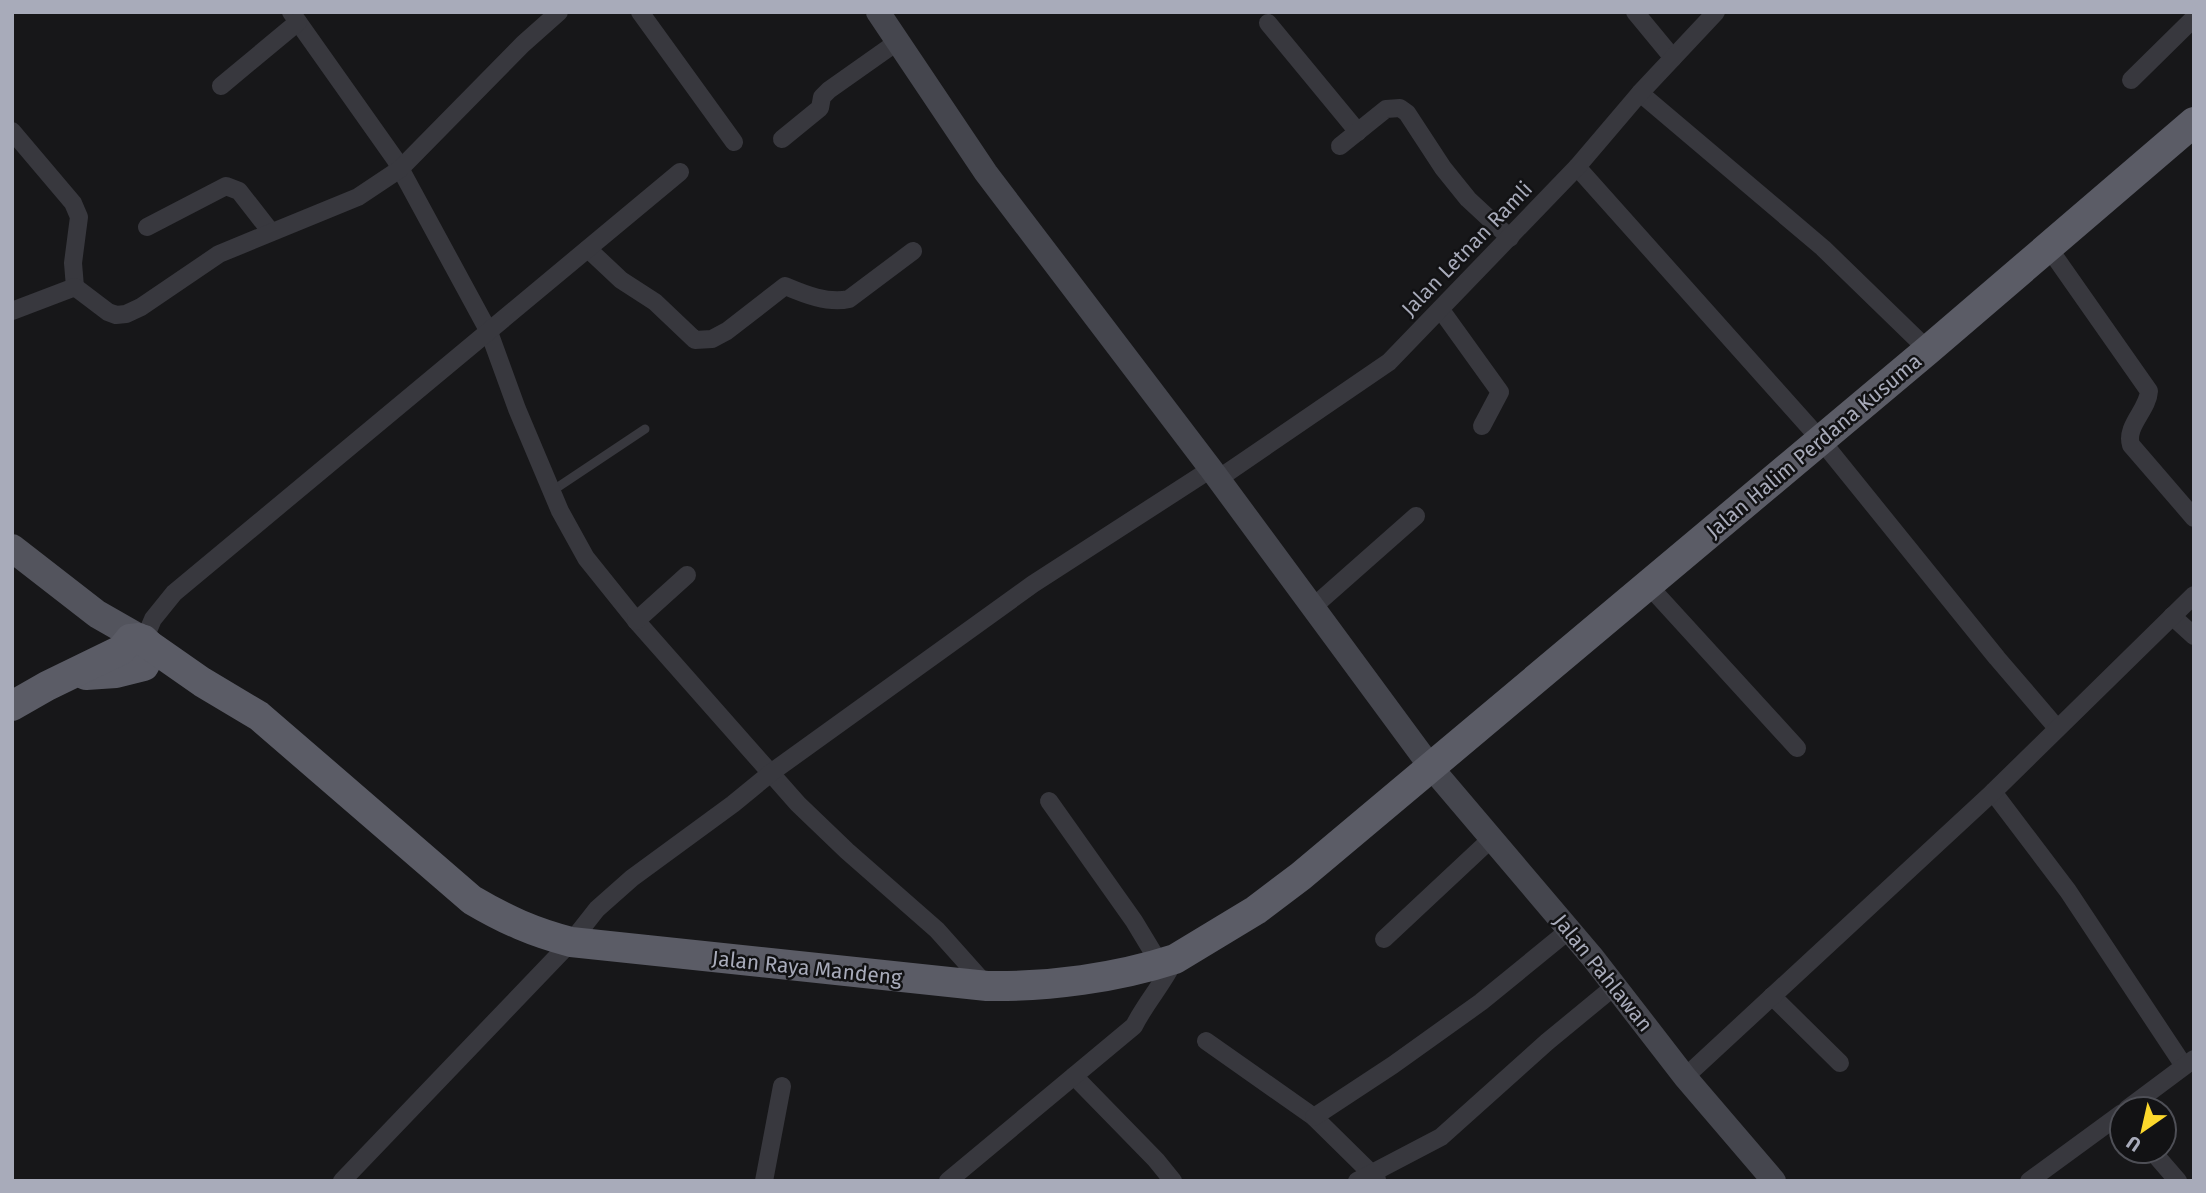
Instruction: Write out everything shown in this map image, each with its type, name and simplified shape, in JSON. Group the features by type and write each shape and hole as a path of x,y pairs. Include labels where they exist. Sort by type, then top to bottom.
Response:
{"highway":[{"name":"Jalan Halim Perdana Kusuma","path":"1430,766 1649,586 2194,122"},
{"path":"12,706 65,678 136,649"},
{"name":"Jalan Raya Mandeng","path":"136,649 202,682 259,716 472,900 505,920 571,942 987,986 1074,981 1168,961 1256,910 1354,832 1430,766"}],"main road":[{"name":"Jalan Pahlawan","path":"878,12 986,173 1214,474 1430,766 1615,986 1685,1077 1774,1181"},
{"path":"12,548 97,614 136,649"}],"street":[{"path":"12,131 73,203 79,217 73,263 75,287 108,312 126,314 141,307 219,254 358,197 400,169 523,44 559,12"},
{"path":"640,12 734,142"},
{"path":"1635,12 1673,58"},
{"name":"Jalan Letnan Ramli","path":"342,1181 571,942 597,909 632,878 772,772 1033,584 1214,474 1389,362 1577,167 1640,93 1716,12"},
{"path":"221,86 295,17 400,169 489,332 517,409 552,491 586,558 636,621 798,804 937,930 987,986"},
{"path":"2131,80 2194,18"},
{"path":"1268,23 1358,132"},
{"path":"782,139 820,108 822,97 829,90 897,42"},
{"path":"1640,93 1823,248 1928,350"},
{"path":"1340,146 1386,109 1400,108 1407,113 1443,168 1468,199 1510,238"},
{"path":"1577,167 1820,439 1997,658 2057,727"},
{"path":"136,649 153,619 174,593 680,172"},
{"path":"147,228 226,186 239,191 271,232"},
{"path":"2048,247 2149,391 2148,400 2130,432 2131,445 2194,519"},
{"path":"588,249 621,280 655,302 695,340 712,339 727,331 785,286 807,295 849,299 913,251"},
{"path":"12,311 75,287"},
{"path":"1441,310 1499,389 1500,396 1482,426"},
{"path":"1313,607 1416,516"},
{"path":"636,621 687,575"},
{"path":"1649,586 1797,748"},
{"path":"1685,1077 1993,792 2194,595"},
{"path":"2172,616 2194,636"},
{"path":"1993,792 2068,891 2189,1062 2146,1095"},
{"path":"948,1181 1134,1026 1147,1002 1167,975 1168,961 1134,920 1049,801"},
{"path":"1384,939 1491,839"},
{"path":"1314,1117 1481,1002 1568,931"},
{"path":"1206,1041 1314,1117 1369,1178 1441,1137 1547,1042 1615,986"},
{"path":"1772,996 1840,1063"},
{"path":"1074,1076 1173,1181"},
{"path":"764,1181 782,1086"},
{"path":"2029,1181 2108,1124"},
{"path":"2164,1165 2178,1181"}],"lane":[{"path":"552,491 645,429"}]}
